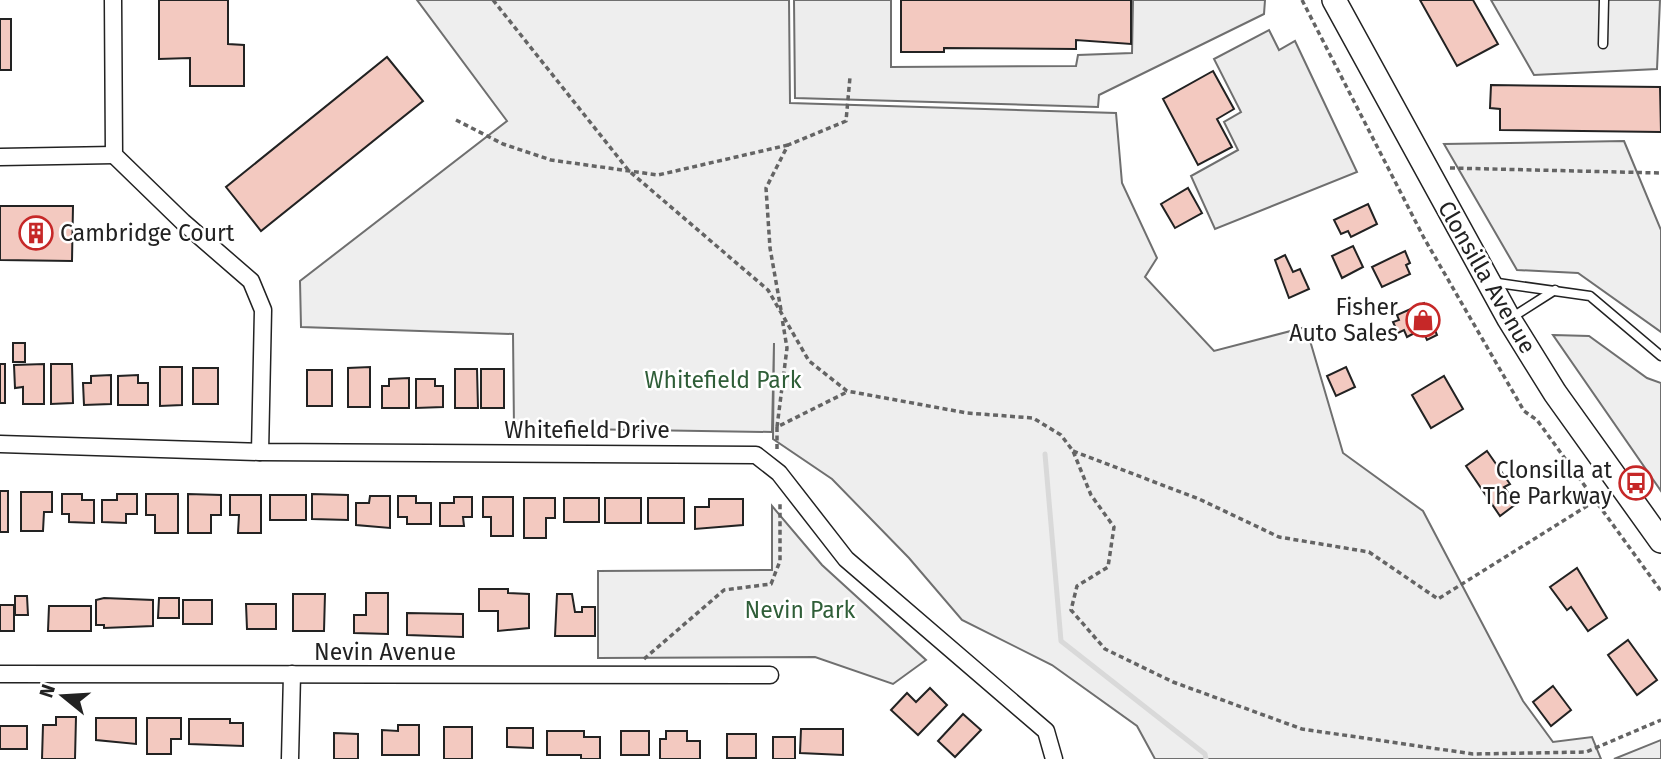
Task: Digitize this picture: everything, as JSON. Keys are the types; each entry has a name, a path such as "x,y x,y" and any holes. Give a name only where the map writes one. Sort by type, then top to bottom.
{"main road":[{"name":"Clonsilla Avenue","path":"1334,0 1486,281 1555,393 1661,541"}],"street":[{"path":"113,0 114,155"},
{"path":"0,157 114,155 183,222 251,281 263,310 260,452"},
{"name":"Whitefield Drive","path":"0,443 260,452 756,455 779,473 846,559 1046,731 1053,752"},
{"name":"Nevin Avenue","path":"0,674 624,677 770,675"},
{"path":"290,759 292,674"}],"lane":[{"path":"1603,44 1604,0"},
{"path":"1486,281 1590,296 1661,356"},
{"path":"1509,319 1555,290"}],"path":[{"path":"493,0 629,171 768,290 809,361 848,391 967,413 1033,418 1061,435 1073,452 1091,495 1114,527 1108,567 1077,586 1071,610 1105,649 1173,682 1303,729 1473,754 1586,752 1661,720"},
{"path":"1302,0 1424,238 1524,411 1537,419 1661,592"},
{"path":"456,120 503,145 551,160 658,175 788,145 846,121 850,78"},
{"path":"624,677 724,590 771,584 780,561 777,427 787,348 770,248 766,188 788,145"},
{"path":"1454,179 1448,168 1661,173"},
{"path":"777,427 848,391"},
{"path":"1073,452 1199,499 1279,537 1369,552 1438,599 1595,501"}],"green space":[{"name":"Whitefield Park","path":"417,0 789,0 790,103 1116,113 1122,183 1157,258 1145,277 1214,351 1306,327 1343,453 1423,511 1523,701 1553,742 1592,737 1601,759 1155,759 1137,726 1052,665 962,620 909,558 832,479 773,439 774,343 772,432 514,428 513,334 301,327 300,281 507,121"},
{"path":"1624,141 1661,230 1661,332 1578,273 1517,270 1444,144"},
{"path":"1553,335 1589,336 1647,378 1661,383 1661,491"},
{"name":"Nevin Park","path":"772,506 822,565 926,660 893,684 815,657 598,658 598,571 772,570"},
{"path":"1661,740 1661,759 1614,759"}],"shaded area":[{"path":"794,0 891,0 891,67 1076,66 1078,55 1132,53 1133,0 1265,0 1264,14 1099,95 1098,107 795,98"},
{"path":"1491,0 1660,0 1657,69 1534,75"},
{"path":"1269,30 1279,50 1295,41 1357,172 1215,229 1191,176 1238,150 1224,122 1241,112 1214,59"}],"building":[{"path":"159,0 228,0 228,44 244,45 244,86 190,86 190,58 159,59"},
{"path":"901,0 1131,0 1131,44 1076,40 1076,49 944,48 944,52 901,52"},
{"path":"1420,0 1473,0 1498,44 1457,66"},
{"path":"0,19 11,19 11,70 0,70"},
{"path":"387,57 423,101 261,231 226,187"},
{"path":"1213,71 1234,109 1217,119 1232,147 1198,165 1163,99"},
{"path":"1491,85 1660,87 1661,132 1500,130 1500,109 1490,108"},
{"path":"1188,188 1202,213 1175,228 1161,204"},
{"path":"1368,204 1377,224 1351,237 1348,231 1341,234 1334,220"},
{"name":"Cambridge Court","path":"0,206 73,206 72,261 0,260"},
{"path":"1353,246 1363,267 1342,278 1332,256"},
{"path":"1405,251 1410,263 1406,265 1410,274 1382,287 1372,267"},
{"path":"1285,255 1293,272 1300,269 1309,289 1289,298 1275,260"},
{"path":"1424,303 1437,335 1427,340 1422,329 1407,337 1404,330 1398,333 1393,322 1399,320 1397,315"},
{"path":"13,343 25,343 25,362 13,362"},
{"path":"0,364 5,364 5,403 0,403"},
{"path":"44,364 44,404 23,404 23,387 15,388 14,365"},
{"path":"51,364 72,364 73,403 51,404"},
{"path":"160,367 182,367 182,405 160,406"},
{"path":"370,367 370,407 348,407 348,368"},
{"path":"1346,367 1355,387 1336,396 1327,376"},
{"path":"193,368 218,368 218,404 193,404"},
{"path":"455,369 477,369 478,408 455,408"},
{"path":"481,369 504,369 504,408 481,408"},
{"path":"307,370 332,370 332,406 307,406"},
{"path":"111,375 111,404 84,405 83,383 91,383 91,376"},
{"path":"138,375 138,383 148,383 148,405 118,405 118,376"},
{"path":"1444,376 1463,409 1431,428 1412,395"},
{"path":"409,378 409,408 382,408 382,386 389,386 389,379"},
{"path":"416,379 435,379 435,386 443,386 443,407 416,408"},
{"path":"1487,451 1510,484 1504,487 1516,504 1500,516 1466,466"},
{"path":"0,491 8,491 8,532 0,532"},
{"path":"21,492 52,492 52,512 44,512 43,531 21,531"},
{"path":"62,494 82,494 82,500 94,500 94,523 69,522 69,514 62,514"},
{"path":"117,494 137,494 137,514 126,514 126,523 102,522 102,500 117,500"},
{"path":"146,494 178,494 178,533 155,533 155,515 146,515"},
{"path":"188,494 221,495 221,515 211,515 211,533 188,533"},
{"path":"312,494 348,495 348,520 312,519"},
{"path":"230,495 261,495 261,533 238,533 239,515 230,515"},
{"path":"270,495 306,495 306,520 270,520"},
{"path":"370,496 390,496 390,528 356,525 356,503 369,503"},
{"path":"398,496 416,496 416,503 431,503 431,524 407,524 407,517 398,517"},
{"path":"454,497 472,497 472,517 463,517 464,526 440,526 440,503 454,503"},
{"path":"483,497 513,497 513,536 491,536 491,517 483,517"},
{"path":"524,498 555,498 555,518 546,518 546,538 524,538"},
{"path":"564,498 599,498 599,522 564,522"},
{"path":"605,498 641,498 641,523 605,523"},
{"path":"648,498 684,498 684,523 648,523"},
{"path":"709,499 743,499 743,525 695,529 695,507 709,507"},
{"path":"1577,568 1607,618 1588,631 1571,607 1567,610 1550,587"},
{"path":"479,589 508,589 508,593 529,594 529,628 498,631 498,611 479,611"},
{"path":"366,593 388,593 388,634 354,633 354,615 366,615"},
{"path":"293,594 325,594 324,631 293,631"},
{"path":"557,594 572,594 575,612 582,612 582,607 595,607 595,636 555,636"},
{"path":"15,596 27,596 28,615 15,615"},
{"path":"159,598 179,598 179,618 158,618"},
{"path":"96,600 153,600 153,626 104,628 104,625 96,625"},
{"path":"183,600 212,600 212,624 183,624"},
{"path":"246,604 276,604 276,629 247,629"},
{"path":"0,605 14,605 14,631 0,631"},
{"path":"49,606 91,606 91,631 48,631"},
{"path":"407,613 463,614 463,637 407,635"},
{"path":"1628,640 1657,680 1637,695 1608,655"},
{"path":"1553,686 1571,710 1551,726 1533,702"},
{"path":"930,688 947,705 918,735 891,710 907,693 916,702"},
{"path":"963,714 981,730 955,757 938,741"},
{"path":"56,717 76,717 75,759 42,759 43,725 56,725"},
{"path":"96,718 136,718 136,744 96,740"},
{"path":"147,718 181,718 181,739 171,739 171,754 147,754"},
{"path":"189,719 230,719 230,723 243,723 243,746 189,744"},
{"path":"398,725 419,725 419,755 382,755 382,730 398,731"},
{"path":"0,726 27,726 27,749 0,749"},
{"path":"444,727 472,727 472,759 444,759"},
{"path":"507,728 533,728 533,748 507,747"},
{"path":"801,729 843,729 843,755 800,753"},
{"path":"547,731 584,731 584,737 600,737 600,759 581,759 581,755 547,755"},
{"path":"621,731 649,731 649,755 621,755"},
{"path":"666,731 687,731 687,741 700,741 700,759 660,759 660,739 666,739"},
{"path":"334,733 358,734 358,759 334,759"},
{"path":"727,734 756,734 756,758 727,758"},
{"path":"773,737 795,737 795,759 773,759"}],"waterway":[{"path":"1045,454 1061,641 1205,754 1206,759"}],"place":[{"name":"Cambridge Court","path":"36,233"},
{"name":"Fisher Auto Sales","path":"1423,320"},
{"name":"Clonsilla at The Parkway","path":"1636,483"}]}
